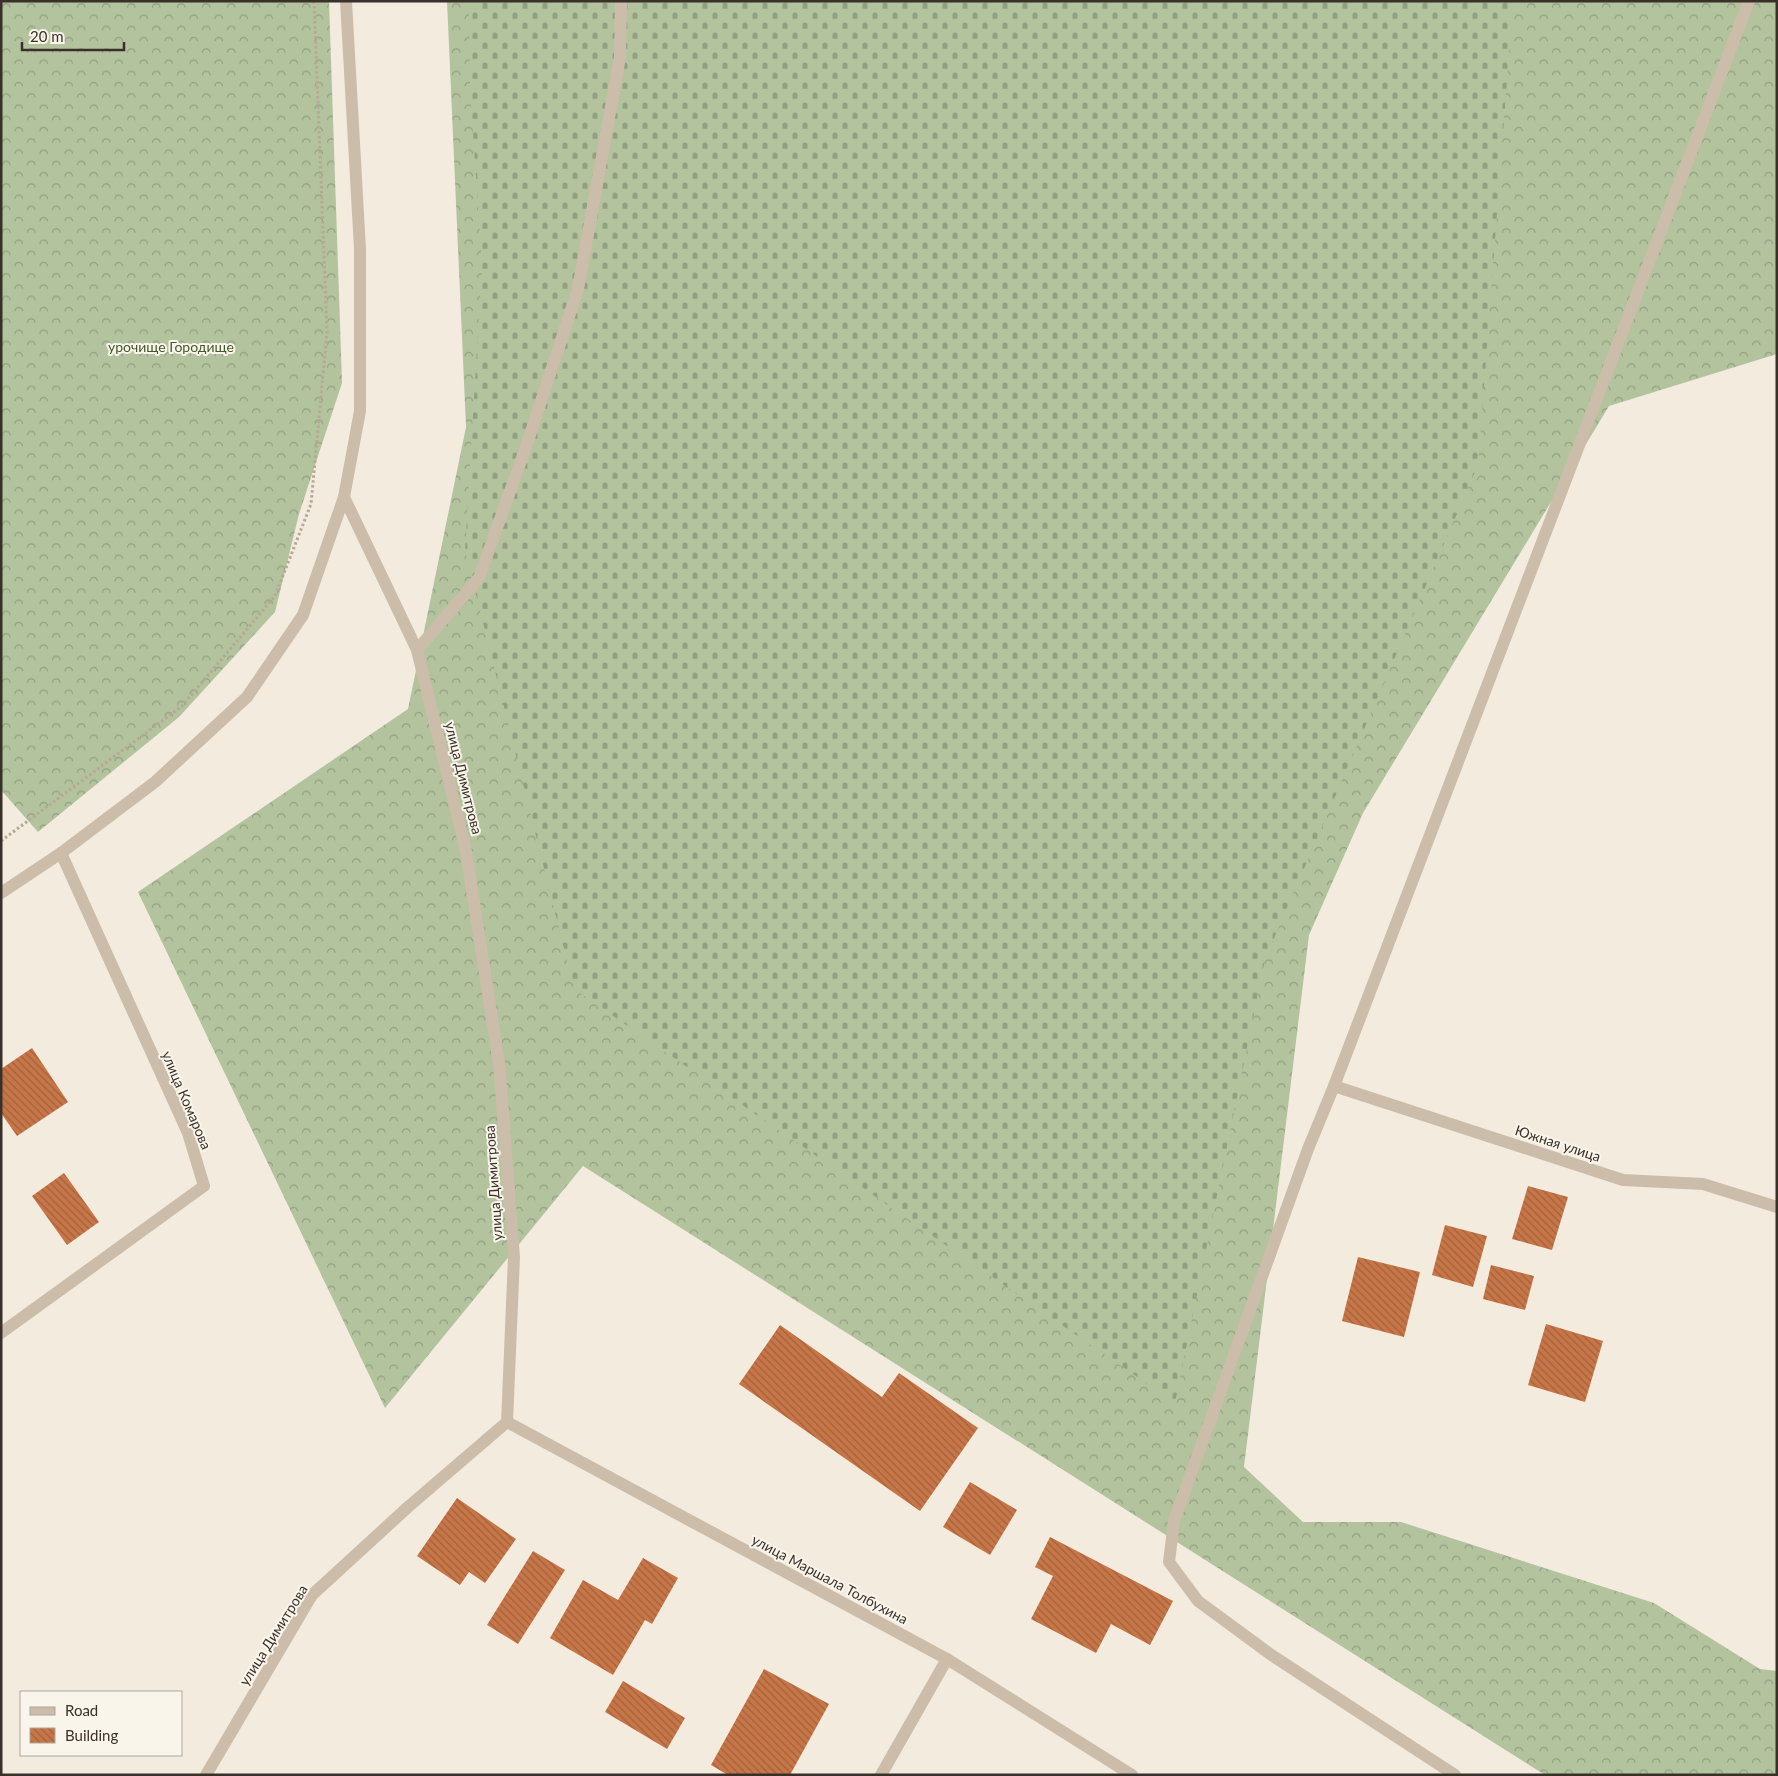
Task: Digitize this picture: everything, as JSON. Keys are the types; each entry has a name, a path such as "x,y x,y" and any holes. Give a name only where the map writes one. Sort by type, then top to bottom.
{"street":[{"path":"1,893 61,854 155,782 247,696 303,615 344,497 360,411 360,249 346,1"},
{"path":"417,650 479,578 527,444 578,288 620,57 621,1"},
{"path":"1454,1775 1270,1654 1198,1601 1169,1562 1174,1520 1308,1149 1334,1086 1749,1"},
{"name":"улица Димитрова","path":"206,1775 312,1595 408,1507 507,1422 514,1257 499,1064 466,851 417,650 344,497"},
{"name":"улица Комарова","path":"1,1333 204,1186 188,1133 61,854"},
{"name":"Южная улица","path":"1334,1086 1623,1180 1703,1184 1777,1207"},
{"name":"улица Маршала Толбухина","path":"507,1422 947,1659 1132,1775"},
{"path":"881,1775 947,1659"}],"path":[{"path":"1,840 182,706 275,596 312,504 327,332 314,1"}],"green space":[{"name":"урочище Городище","path":"1,1 329,1 342,383 299,514 275,612 179,717 38,832 1,790"},
{"path":"447,1 1777,1 1777,354 1609,406 1363,813 1309,935 1244,1467 1303,1522 1401,1522 1654,1603 1760,1669 1777,1671 1777,1775 1545,1775 583,1166 385,1408 138,892 408,709 466,427"},
{"path":"469,1 1513,1 1478,465 1265,959 1175,1403 574,989 465,550 482,264 470,89"}],"building":[{"path":"32,1048 68,1102 17,1136 1,1113 1,1069"},
{"path":"64,1173 99,1222 67,1245 32,1196"},
{"path":"1528,1186 1568,1197 1552,1250 1512,1239"},
{"path":"1445,1225 1487,1236 1473,1287 1432,1275"},
{"path":"1358,1257 1420,1272 1404,1337 1342,1321"},
{"path":"1491,1265 1534,1276 1525,1310 1483,1299"},
{"path":"1546,1324 1603,1341 1585,1402 1528,1385"},
{"path":"780,1325 882,1397 899,1373 978,1428 920,1511 739,1384"},
{"path":"970,1482 1017,1510 990,1555 943,1527"},
{"path":"457,1498 516,1539 485,1583 469,1572 460,1585 417,1556"},
{"path":"1050,1537 1173,1601 1150,1645 1111,1624 1096,1653 1031,1619 1053,1576 1035,1567"},
{"path":"533,1551 565,1570 518,1644 487,1625"},
{"path":"643,1558 678,1578 652,1624 645,1620 613,1675 550,1638 583,1580 618,1600"},
{"path":"764,1669 829,1704 790,1775 728,1775 711,1765"},
{"path":"623,1681 685,1718 667,1749 605,1712"}]}
